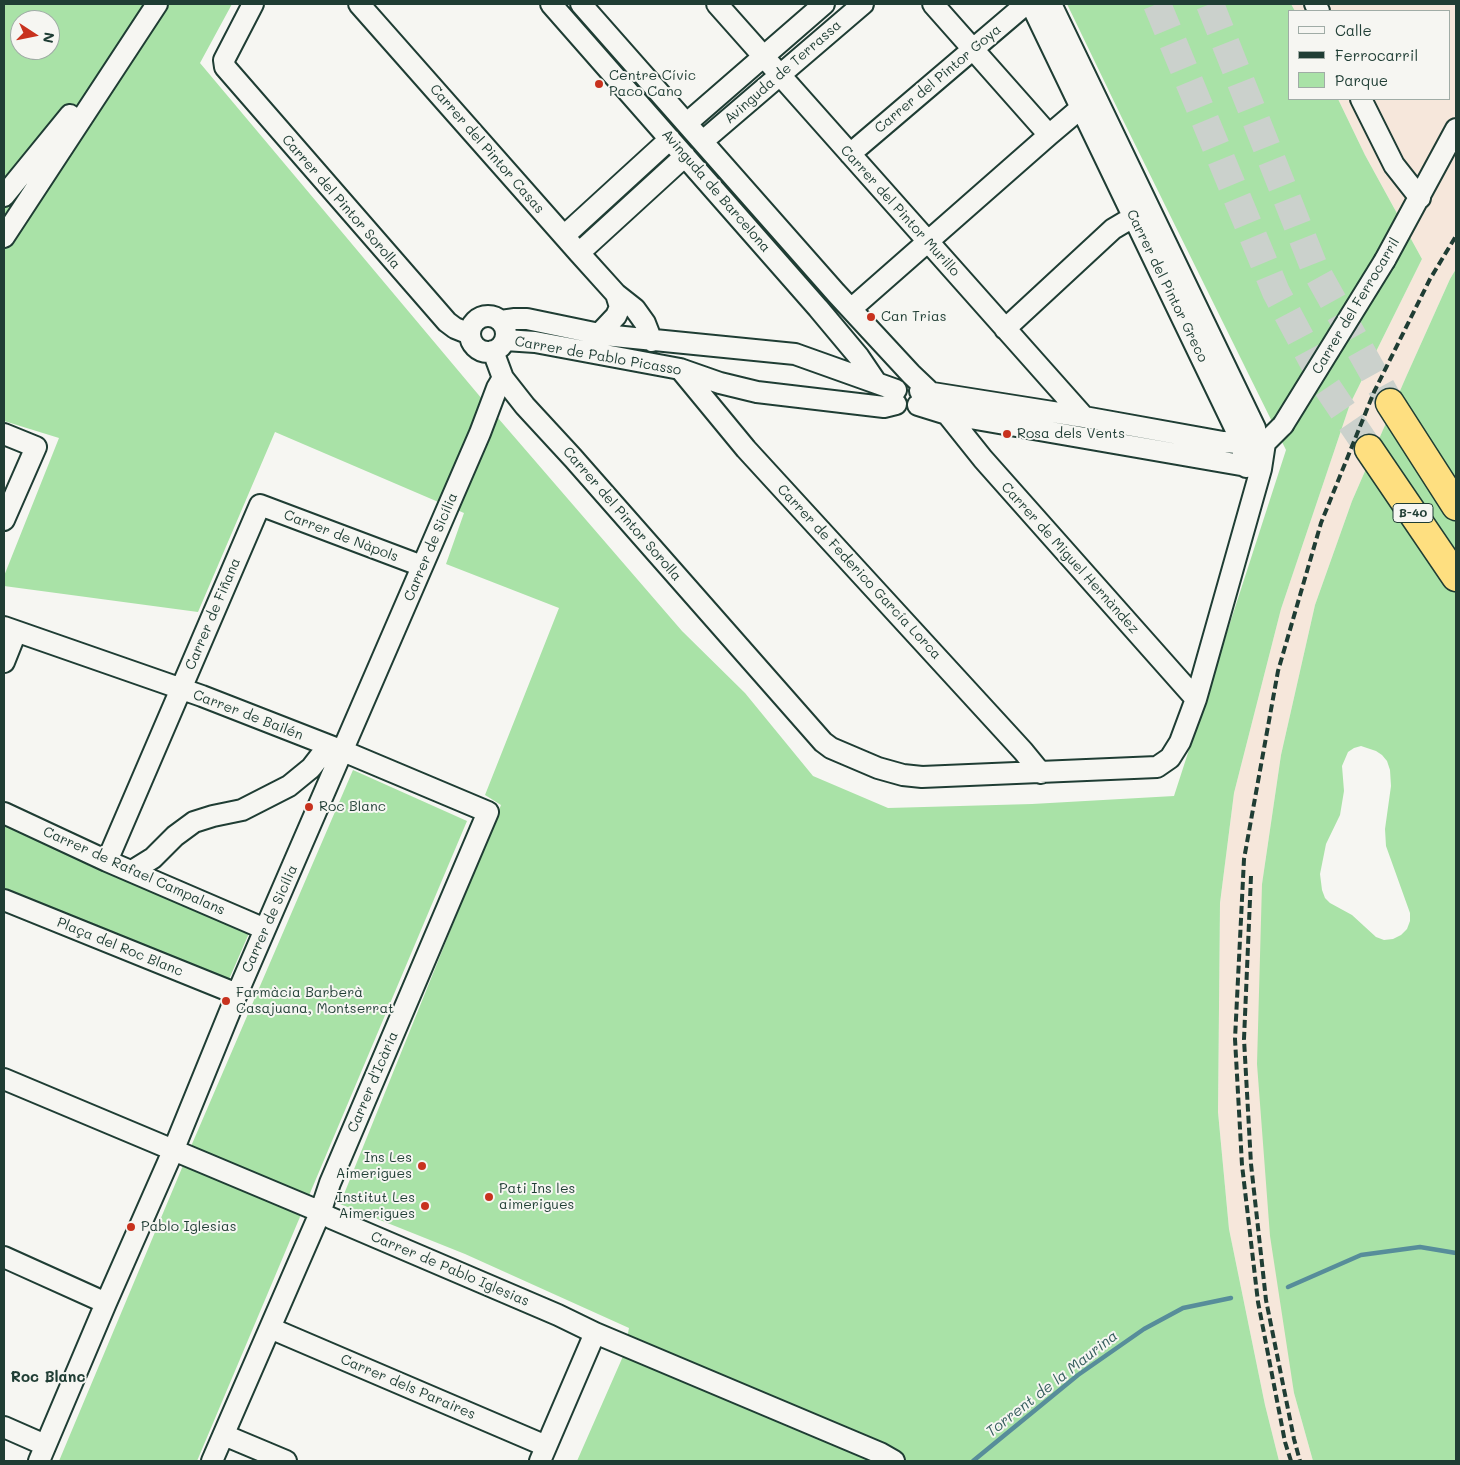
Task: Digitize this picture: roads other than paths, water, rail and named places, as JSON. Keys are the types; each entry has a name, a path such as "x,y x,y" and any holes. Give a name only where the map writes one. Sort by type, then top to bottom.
{"highway":[{"name":"B-40","path":"1390,403 1456,506"},
{"name":"B-40","path":"1369,449 1456,577"}],"street":[{"path":"4,237 157,4"},
{"name":"Carrer del Pintor Sorolla","path":"253,4 224,60 225,68 447,322 455,328 470,334"},
{"name":"Carrer del Pintor Casas","path":"359,4 616,294 635,309 645,323 652,341"},
{"name":"Avinguda de Barcelona","path":"551,4 859,357 876,382"},
{"name":"Avinguda de Barcelona","path":"580,4 851,309 912,392"},
{"name":"Carrer del Pintor Murillo","path":"717,4 1084,417"},
{"name":"Avinguda de Terrassa","path":"687,123 824,4"},
{"name":"Avinguda de Terrassa","path":"703,141 863,4"},
{"path":"933,4 1049,135"},
{"name":"Carrer del Pintor Goya","path":"850,154 1026,4"},
{"name":"Carrer del Pintor Greco","path":"1031,4 1090,103"},
{"name":"Carrer del Pintor Greco","path":"1050,4 1090,103 1141,212 1255,428 1255,443"},
{"path":"4,196 136,34"},
{"path":"1362,100 1394,165 1420,198"},
{"path":"851,309 1049,135 1090,103"},
{"name":"Carrer del Ferrocarril","path":"1255,443 1283,425 1385,260 1456,129"},
{"path":"564,236 670,139"},
{"path":"579,253 685,156"},
{"path":"1005,329 1113,229 1141,212"},
{"path":"599,334 616,316 620,307 616,294"},
{"path":"483,316 492,316 500,337 484,351 476,348 470,334 474,322 483,316"},
{"name":"Carrer de Pablo Picasso","path":"500,337 515,318 599,334 652,341 795,354 859,357"},
{"name":"Carrer del Pintor Sorolla","path":"500,337 503,378 525,406 823,742 831,748 878,768 903,775 922,777 1041,773"},
{"name":"Carrer de Pablo Picasso","path":"500,337 680,369 720,383 757,392 884,406 912,392"},
{"name":"Carrer de Pablo Picasso","path":"795,354 876,382 912,392 1084,417 1223,442 1255,443"},
{"name":"Carrer de Federico García Lorca","path":"680,369 746,449 1023,751 1041,773"},
{"name":"Carrer de Sicília","path":"42,1453 173,1151 265,928 336,748 422,566 480,433 497,388 503,378"},
{"name":"Carrer de Pablo Picasso","path":"912,392 947,414 1255,472"},
{"name":"Carrer de Miguel Hernàndez","path":"947,414 982,459 1196,699"},
{"path":"4,434 36,447 4,520"},
{"path":"1041,773 1156,767 1164,764 1170,758 1180,742 1196,699 1255,472 1255,443"},
{"name":"Carrer de Nàpols","path":"260,505 422,566"},
{"name":"Carrer de Fiñana","path":"107,860 260,505"},
{"path":"4,662 10,630"},
{"name":"Carrer de Bailén","path":"10,630 181,689 336,748 488,812"},
{"path":"132,871 153,858 175,836 194,822 242,810 289,786 336,748"},
{"name":"Carrer d'Icària","path":"212,1461 320,1213 330,1183 488,812"},
{"name":"Carrer de Rafael Campalans","path":"4,813 265,928"},
{"name":"Plaça del Roc Blanc","path":"4,900 237,994"},
{"name":"Carrer de Pablo Iglesias","path":"4,1079 314,1209 558,1315 595,1333 880,1452 894,1461"},
{"path":"4,1257 106,1303"},
{"name":"Carrer dels Paraires","path":"270,1328 543,1454"},
{"path":"543,1454 595,1333"},
{"path":"4,1427 42,1453"},
{"path":"224,1435 286,1461"}],"waterway":[{"name":"Torrent de la Maurina","path":"1288,1287 1361,1255 1420,1247 1456,1253"},
{"name":"Torrent de la Maurina","path":"973,1461 1078,1375 1144,1329 1183,1308 1231,1298"}],"tunnel":[{"path":"1157,4 1276,292 1325,384 1369,449"},
{"path":"1210,4 1314,267 1390,403"}],"railway":[{"path":"1291,1461 1285,1442 1258,1302 1242,1165 1235,1039 1244,859 1278,671 1321,523 1374,392 1430,279 1456,236"},
{"path":"1251,876 1244,1039 1251,1164 1266,1300 1300,1461"}],"place":[{"name":"Centre Cívic Paco Cano","path":"599,84"},
{"name":"Can Trias","path":"871,317"},
{"name":"Rosa dels Vents","path":"1007,434"},
{"name":"Roc Blanc","path":"309,807"},
{"name":"Farmàcia Barberà Casajuana, Montserrat","path":"226,1001"},
{"name":"Ins Les Aimerigues","path":"422,1166"},
{"name":"Pati Ins les aimerigues","path":"489,1197"},
{"name":"Institut Les Aimerigues","path":"425,1206"},
{"name":"Pablo Iglesias","path":"131,1227"}],"district":[{"name":"Roc Blanc","path":"48,1377"}]}
